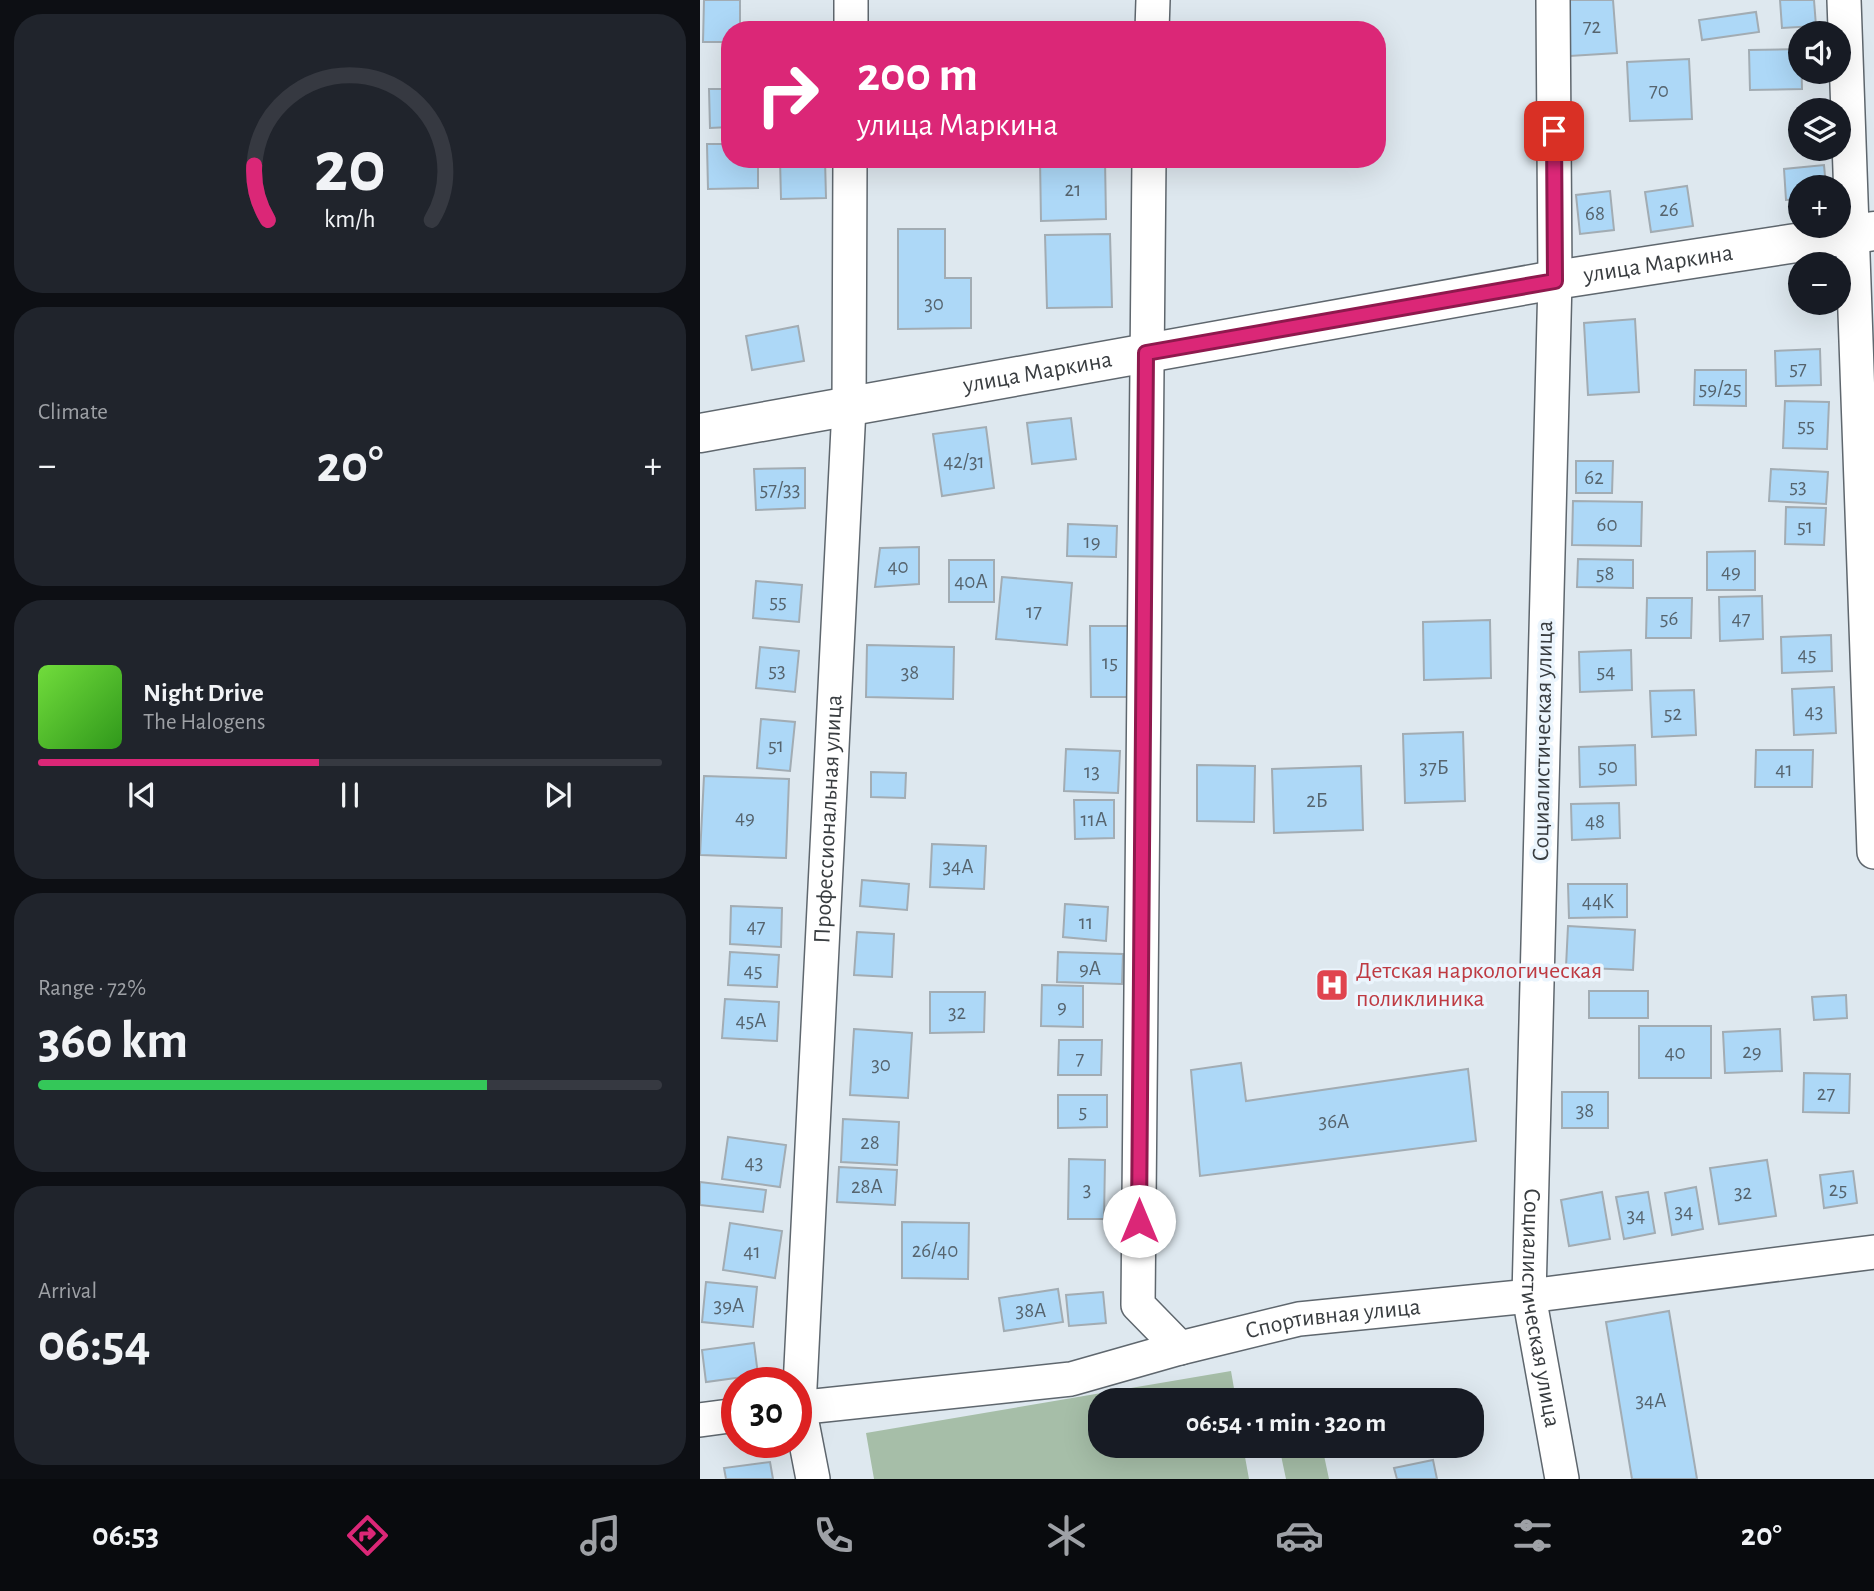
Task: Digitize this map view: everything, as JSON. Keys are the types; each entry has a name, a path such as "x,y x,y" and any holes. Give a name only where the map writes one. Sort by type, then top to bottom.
{"street":[{"path":"851,0 851,21"},
{"path":"1152,21 1153,0"},
{"name":"Социалистическая улица","path":"1553,0 1555,281 1529,1296 1562,1479"},
{"path":"1844,0 1862,233 1874,852"},
{"name":"Профессиональная улица","path":"800,1367 849,408 850,168"},
{"path":"1149,168 1138,1305 1180,1348"},
{"name":"улица Маркина","path":"700,433 1555,281 1862,233"},
{"name":"Спортивная улица","path":"812,1407 1071,1380 1180,1348 1299,1319 1529,1296 1874,1252"},
{"path":"700,1420 721,1418"},
{"name":"Профессиональная улица","path":"809,1458 813,1479"}],"green space":[{"path":"1231,1371 1234,1388 1131,1388"},
{"path":"1088,1395 1088,1458 1245,1458 1249,1479 874,1479 866,1433"},
{"path":"1282,1458 1325,1458 1329,1479 1286,1479"}],"building":[{"path":"704,0 740,0 740,21 721,21 721,42 703,42"},
{"path":"1567,0 1613,0 1617,53 1570,56"},
{"path":"1780,0 1814,0 1816,21 1788,21 1788,28 1782,28"},
{"path":"1756,12 1759,32 1702,40 1699,20"},
{"path":"1788,49 1788,84 1802,84 1802,89 1750,90 1749,50"},
{"path":"1689,59 1692,119 1630,121 1627,62"},
{"path":"709,89 721,89 721,127 710,128"},
{"path":"707,144 721,144 721,168 758,168 758,188 708,189"},
{"path":"1824,165 1825,175 1788,175 1786,200 1784,169"},
{"path":"780,168 825,168 826,198 781,199"},
{"path":"1040,168 1105,168 1106,219 1041,221"},
{"path":"1687,186 1693,226 1651,232 1645,192"},
{"path":"1610,191 1614,230 1580,234 1576,195"},
{"path":"898,229 945,229 945,278 971,278 971,328 898,329"},
{"path":"1110,234 1112,307 1047,308 1045,235"},
{"path":"1635,319 1639,392 1588,395 1584,323"},
{"path":"798,326 804,361 752,370 746,336"},
{"path":"1820,349 1821,385 1776,386 1775,351"},
{"path":"1695,370 1746,370 1746,406 1694,405"},
{"path":"1785,401 1829,402 1827,449 1783,448"},
{"path":"1071,418 1076,459 1032,464 1027,423"},
{"path":"986,427 994,488 942,496 933,434"},
{"path":"1576,461 1613,461 1612,493 1576,493"},
{"path":"805,468 805,508 756,510 754,469"},
{"path":"1771,469 1828,472 1826,504 1769,501"},
{"path":"1573,501 1642,502 1641,546 1572,545"},
{"path":"1786,507 1826,508 1824,545 1785,544"},
{"path":"1068,524 1117,526 1116,557 1067,556"},
{"path":"919,547 919,584 875,587 880,548"},
{"path":"1755,551 1755,590 1707,590 1707,552"},
{"path":"1578,559 1633,560 1633,588 1577,587"},
{"path":"949,560 994,560 994,602 949,602"},
{"path":"1002,577 1072,583 1067,645 996,639"},
{"path":"756,581 802,585 799,622 753,618"},
{"path":"1762,596 1763,639 1720,641 1719,597"},
{"path":"1647,598 1692,598 1691,638 1646,638"},
{"path":"1490,620 1491,678 1424,680 1423,622"},
{"path":"1090,626 1129,626 1130,697 1091,697"},
{"path":"1831,635 1832,671 1782,673 1781,637"},
{"path":"867,645 954,647 953,699 866,697"},
{"path":"760,647 799,651 795,692 756,688"},
{"path":"1631,650 1632,690 1580,692 1579,652"},
{"path":"1834,687 1836,733 1794,735 1792,689"},
{"path":"1694,690 1696,735 1652,737 1650,691"},
{"path":"761,719 795,722 790,771 757,768"},
{"path":"1463,732 1465,801 1405,803 1403,734"},
{"path":"1635,745 1636,785 1580,787 1579,747"},
{"path":"1066,749 1120,751 1118,793 1064,791"},
{"path":"1756,750 1813,750 1812,787 1755,787"},
{"path":"1197,765 1255,766 1254,822 1197,821"},
{"path":"1361,766 1363,830 1274,833 1272,769"},
{"path":"871,772 906,773 905,798 871,797"},
{"path":"704,776 789,779 786,858 700,855"},
{"path":"1074,800 1114,800 1114,838 1075,839"},
{"path":"1619,803 1620,838 1572,840 1571,804"},
{"path":"932,844 986,846 984,889 930,887"},
{"path":"862,880 909,884 907,910 860,906"},
{"path":"1568,884 1627,884 1627,917 1569,918"},
{"path":"1065,904 1108,907 1106,941 1063,937"},
{"path":"731,906 782,908 781,947 730,944"},
{"path":"1568,926 1635,930 1633,970 1566,967"},
{"path":"857,932 894,934 892,977 854,975"},
{"path":"730,952 779,955 777,987 728,985"},
{"path":"1058,952 1123,954 1122,984 1057,982"},
{"path":"1042,985 1083,986 1083,1027 1041,1026"},
{"path":"1589,991 1648,991 1648,1018 1589,1018"},
{"path":"930,992 985,992 984,1032 930,1033"},
{"path":"1846,995 1847,1018 1814,1020 1812,997"},
{"path":"725,999 779,1002 777,1041 722,1038"},
{"path":"1639,1026 1711,1026 1711,1078 1639,1078"},
{"path":"854,1029 912,1033 908,1098 850,1095"},
{"path":"1780,1029 1782,1071 1725,1073 1723,1032"},
{"path":"1059,1040 1102,1040 1101,1075 1058,1075"},
{"path":"1241,1063 1246,1101 1468,1069 1476,1141 1200,1176 1191,1070"},
{"path":"1804,1073 1850,1074 1849,1113 1803,1112"},
{"path":"1562,1092 1608,1092 1608,1128 1562,1128"},
{"path":"1058,1095 1107,1095 1107,1127 1058,1128"},
{"path":"843,1119 899,1122 897,1165 841,1162"},
{"path":"728,1137 786,1145 780,1187 722,1179"},
{"path":"1069,1159 1105,1160 1104,1219 1068,1219"},
{"path":"1767,1160 1776,1216 1719,1224 1710,1168"},
{"path":"839,1167 897,1170 895,1205 837,1202"},
{"path":"1853,1171 1857,1203 1824,1208 1820,1175"},
{"path":"700,1182 766,1190 763,1212 700,1205"},
{"path":"1696,1187 1703,1229 1672,1235 1665,1193"},
{"path":"1602,1192 1610,1239 1569,1246 1561,1200"},
{"path":"1648,1192 1655,1233 1624,1239 1616,1197"},
{"path":"902,1222 969,1223 968,1279 902,1278"},
{"path":"730,1223 782,1231 775,1278 723,1270"},
{"path":"706,1282 757,1287 753,1327 702,1322"},
{"path":"1058,1289 1063,1322 1004,1331 999,1298"},
{"path":"1103,1292 1106,1323 1069,1326 1066,1295"},
{"path":"1669,1311 1697,1479 1632,1479 1606,1322"},
{"path":"754,1343 757,1367 721,1367 721,1380 706,1382 702,1350"},
{"path":"1433,1460 1437,1479 1397,1479 1394,1468"},
{"path":"770,1462 773,1479 726,1479 724,1468"}],"place":[{"name":"Детская наркологическая поликлиника","path":"1332,985"}],"route":[{"path":"1139,1221 1146,353 1555,281 1554,131"}]}
